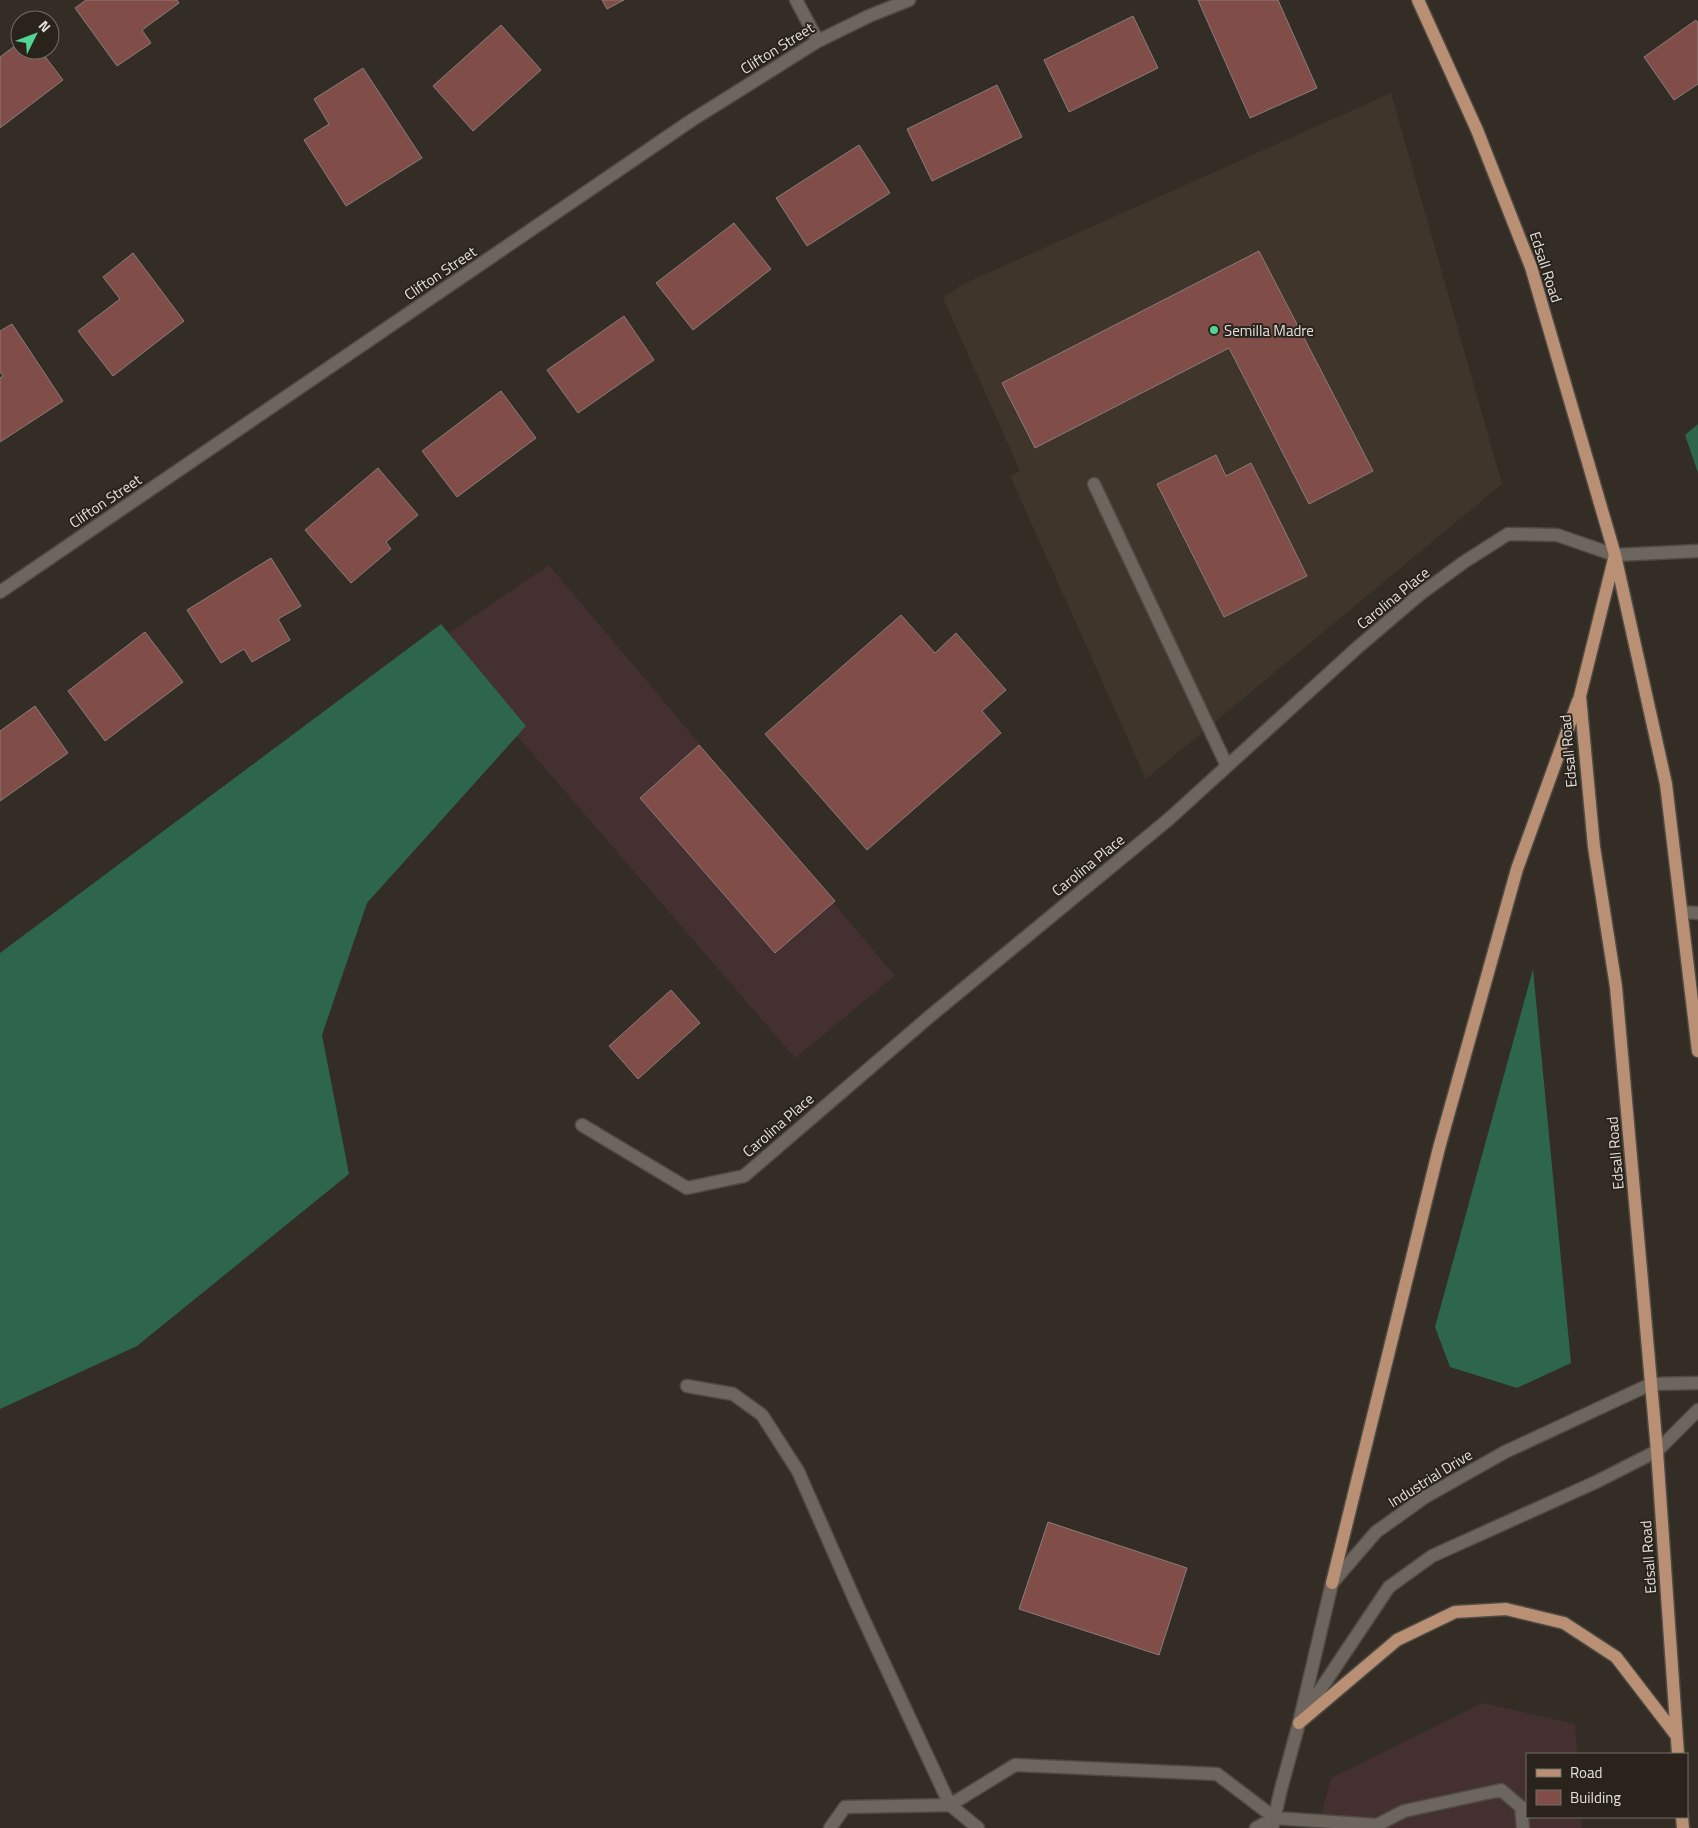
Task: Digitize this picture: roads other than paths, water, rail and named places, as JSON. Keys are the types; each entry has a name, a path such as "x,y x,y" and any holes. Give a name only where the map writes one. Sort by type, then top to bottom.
{"main road":[{"name":"Edsall Road","path":"1418,0 1477,130 1531,267 1615,555 1666,784 1698,1051"},
{"name":"Edsall Road","path":"1615,555 1580,696 1594,847 1616,987 1658,1451 1678,1753"},
{"path":"1332,1583 1444,1130 1517,869 1580,696"},
{"path":"1299,1722 1396,1640 1455,1612 1506,1609 1564,1623 1616,1657 1676,1735"}],"street":[{"path":"796,0 818,41"},
{"name":"Clifton Street","path":"0,592 692,120 818,41 869,16 909,0"},
{"path":"1094,484 1227,766"},
{"name":"Carolina Place","path":"582,1125 687,1188 744,1176 930,1016 1169,819 1358,648 1419,595 1464,562 1508,534 1557,535 1615,555"},
{"path":"1615,555 1698,551"},
{"path":"1682,912 1698,913"},
{"name":"Industrial Drive","path":"1274,1823 1280,1789 1299,1722 1332,1583 1376,1532 1425,1496 1505,1452 1651,1384 1698,1382"},
{"path":"688,1386 733,1394 762,1415 798,1471 857,1605 950,1805 978,1828"},
{"name":"Industrial Drive","path":"1299,1722 1389,1587 1432,1556 1596,1482 1658,1451 1698,1410"},
{"path":"830,1828 845,1807 950,1805 1015,1765 1217,1774 1274,1823"},
{"path":"1256,1828 1274,1823 1377,1825 1404,1811 1501,1790 1521,1807 1523,1828"}],"place":[{"name":"Semilla Madre","path":"1214,330"}]}
